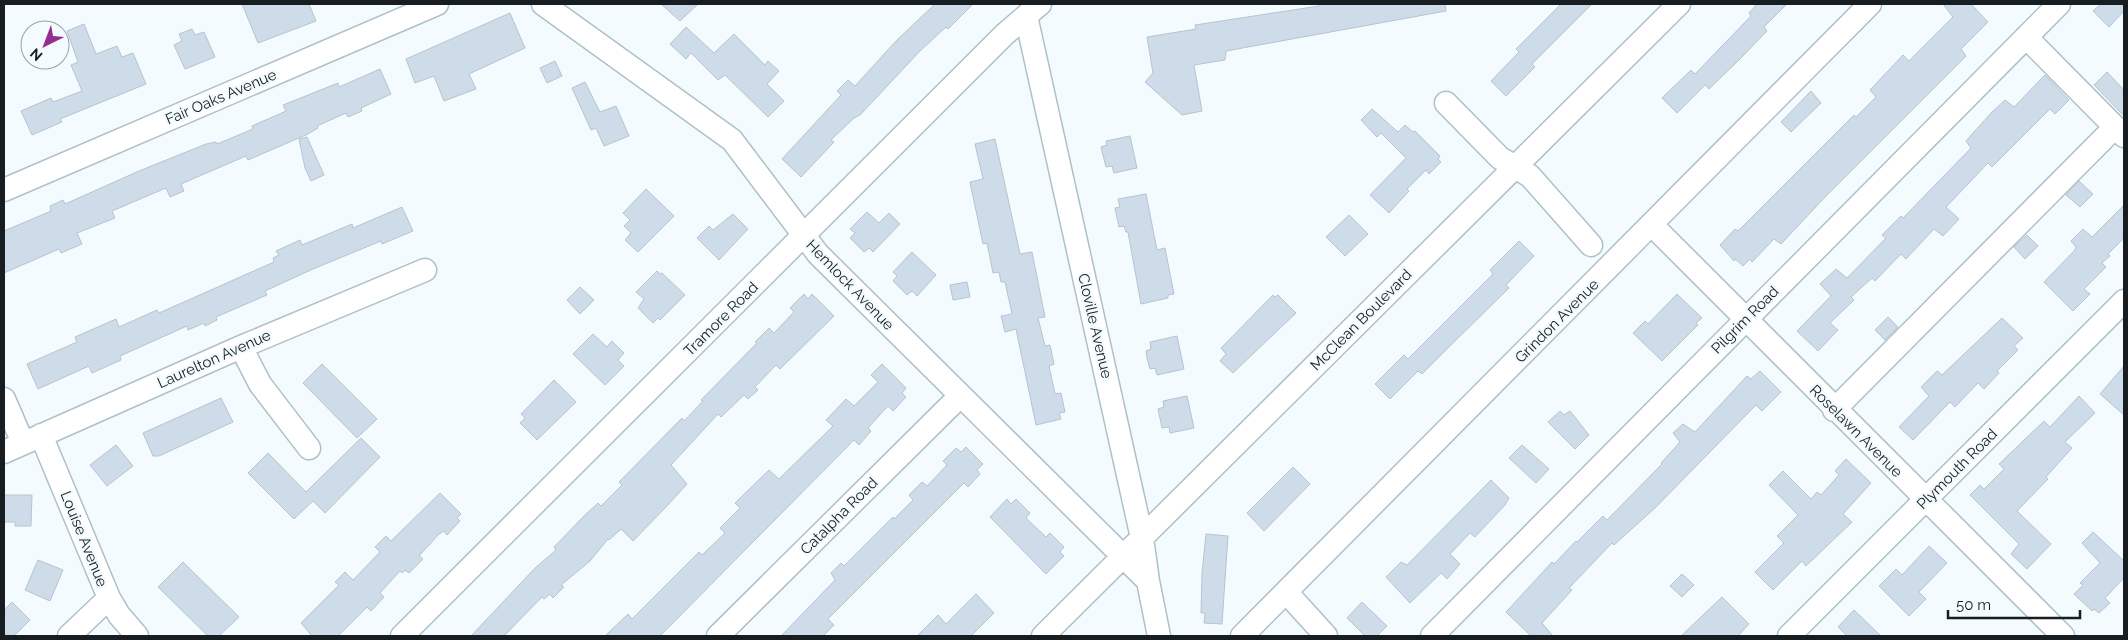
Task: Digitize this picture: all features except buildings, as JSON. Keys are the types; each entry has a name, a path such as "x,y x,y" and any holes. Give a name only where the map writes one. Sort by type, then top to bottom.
{"street":[{"name":"Fair Oaks Avenue","path":"4,190 437,4"},
{"name":"Hemlock Avenue","path":"543,4 732,140 818,254 1148,581"},
{"name":"McClean Boulevard","path":"1043,636 1679,4"},
{"name":"Grindon Avenue","path":"1242,636 1287,593 1870,4"},
{"name":"Pilgrim Road","path":"1432,636 2059,4"},
{"name":"Tramore Road","path":"402,636 804,237 1005,34 1033,10"},
{"name":"Cloville Avenue","path":"1033,10 1142,538 1159,636"},
{"path":"1834,410 2120,132 2026,37"},
{"path":"1446,103 1500,158 1530,176 1591,245"},
{"name":"Roselawn Avenue","path":"1652,225 1834,410 2062,636"},
{"name":"Laurelton Avenue","path":"23,443 241,347 425,270"},
{"name":"Plymouth Road","path":"1789,636 2124,301"},
{"path":"241,347 260,384 309,448"},
{"name":"Catalpha Road","path":"718,636 960,396"},
{"name":"Louise Avenue","path":"4,399 23,443 109,598 119,615 137,636"},
{"path":"1287,593 1326,636"},
{"path":"69,636 109,598"}]}
